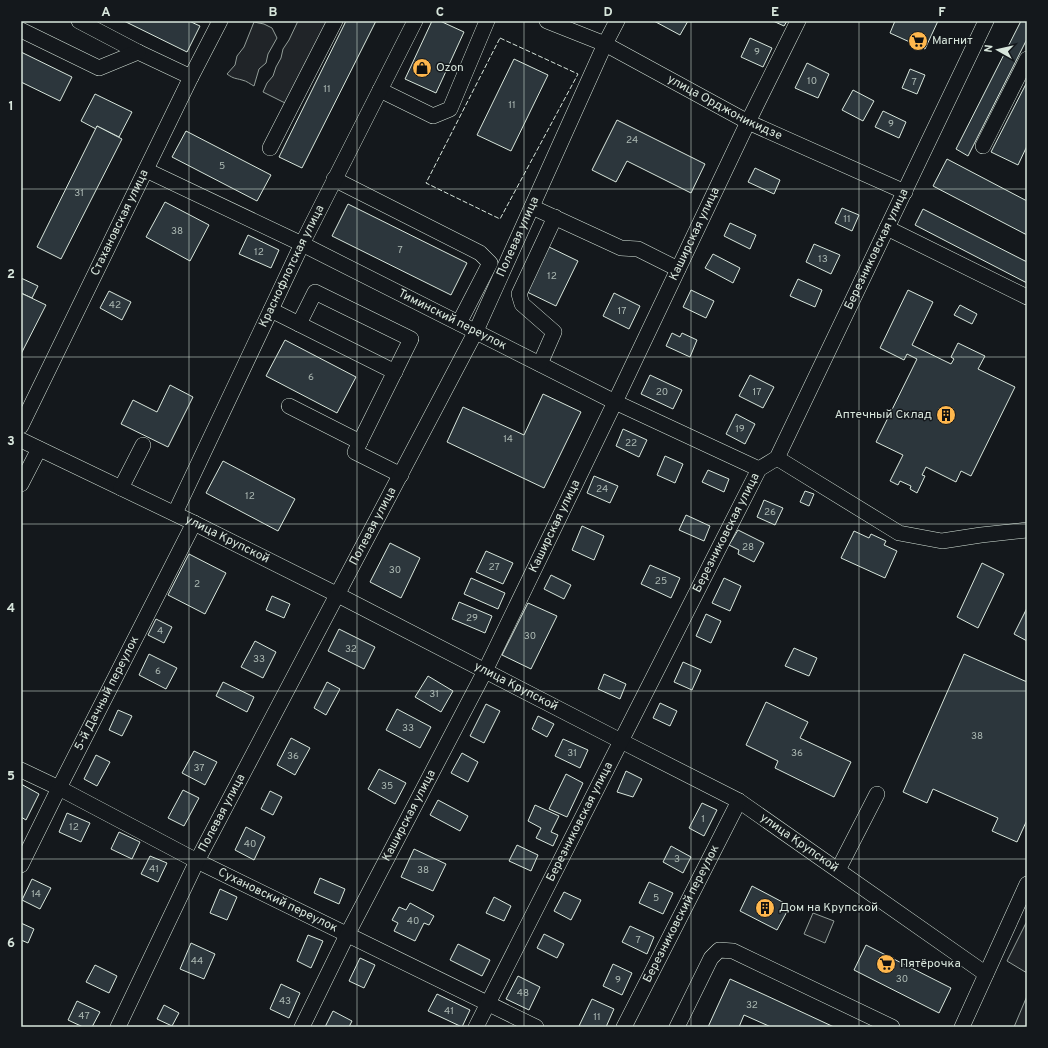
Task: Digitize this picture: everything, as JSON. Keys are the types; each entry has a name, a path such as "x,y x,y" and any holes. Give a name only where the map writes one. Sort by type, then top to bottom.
{"street":[{"path":"79,21 138,52 191,77"},
{"name":"Стахановская улица","path":"21,426 191,77 220,21"},
{"path":"270,148 335,21"},
{"name":"Краснофлотская улица","path":"175,513 302,244 415,21"},
{"path":"380,90 433,116 450,109 487,21"},
{"name":"улица Орджоникидзе","path":"547,21 605,44 748,122 905,192"},
{"name":"Полевая улица","path":"118,1027 197,861 476,331 605,44 617,21"},
{"name":"Каширская улица","path":"302,1027 347,935 485,671 748,122 798,21"},
{"name":"Березниковская улица","path":"476,1027 759,469 777,458 986,21"},
{"path":"21,30 99,68 138,52"},
{"path":"983,146 1027,59"},
{"name":"Тиминский переулок","path":"146,170 302,244 615,402 759,469"},
{"path":"334,179 480,253 490,263 459,323"},
{"path":"532,206 621,248 638,249 678,269"},
{"path":"540,364 554,332 522,304 519,294 555,217"},
{"path":"887,228 1027,297"},
{"path":"299,324 315,292 411,339 355,452 401,475"},
{"path":"271,310 395,372"},
{"path":"289,406 360,442"},
{"name":"улица Крупской","path":"21,440 175,513 739,801 986,974"},
{"path":"121,488 143,445"},
{"path":"21,484 39,449"},
{"path":"777,458 899,533 942,541 1027,530"},
{"name":"5-й Дачный переулок","path":"21,865 194,523"},
{"name":"Сухановский переулок","path":"21,770 59,788 197,861 536,1027"},
{"path":"838,870 877,794"},
{"name":"Березниковский переулок","path":"624,1027 739,801"},
{"path":"962,1027 1027,884"},
{"path":"677,1027 711,958 719,950 733,951 892,1027"}],"shaded area":[{"path":"298,21 331,21 289,104 263,92 267,83 273,76 281,58 283,49"},
{"path":"254,22 264,24 272,28 277,38 268,54 266,63 259,69 254,86 245,81 233,78 227,74 235,65 237,56 244,47"},
{"path":"813,913 834,921 825,943 804,934"},
{"path":"1027,921 1027,973 1007,961"},
{"path":"1027,996 1027,1027 1014,1027"}],"building":[{"path":"124,21 189,21 200,26 187,52"},
{"path":"346,21 376,21 302,168 279,157"},
{"path":"432,21 440,21 464,32 436,93 405,79"},
{"path":"654,21 688,21 680,35"},
{"path":"773,21 787,21 784,26"},
{"name":"Магнит","path":"895,21 938,21 925,49 890,33"},
{"path":"1021,21 1027,21 1027,39 968,156 956,149"},
{"path":"750,38 772,48 763,67 741,57"},
{"path":"21,52 72,77 60,101 21,82"},
{"path":"514,59 548,75 511,151 477,135"},
{"path":"807,63 829,74 818,98 795,88"},
{"path":"910,69 925,75 917,94 902,88"},
{"path":"1027,82 1027,146 1018,165 991,152"},
{"path":"853,90 874,101 863,121 842,110"},
{"path":"95,94 132,112 119,137 97,126 96,129 81,121"},
{"path":"883,111 906,122 899,138 875,127"},
{"path":"617,120 705,164 691,193 627,161 616,182 592,170"},
{"path":"97,126 122,139 61,259 37,247"},
{"path":"186,131 271,175 257,201 172,157"},
{"path":"947,159 1027,201 1027,235 933,186"},
{"path":"755,168 780,180 774,194 748,182"},
{"path":"165,202 209,225 190,261 146,237"},
{"path":"348,204 467,263 451,295 332,236"},
{"path":"842,208 859,215 852,231 835,223"},
{"path":"923,209 1027,262 1027,283 915,225"},
{"path":"730,223 756,235 750,249 724,236"},
{"path":"248,235 279,250 271,268 239,254"},
{"path":"814,244 840,255 831,274 806,262"},
{"path":"547,246 578,261 556,306 525,291"},
{"path":"713,254 740,268 733,283 705,268"},
{"path":"21,278 38,286 32,298 21,293"},
{"path":"798,279 822,290 815,307 790,296"},
{"path":"691,290 714,301 706,318 683,307"},
{"name":"Аптечный Склад","path":"908,290 933,302 912,345 951,364 954,359 951,357 958,343 985,356 978,369 1015,387 971,476 961,471 956,482 926,467 922,475 925,476 917,493 910,489 911,486 900,481 898,485 890,481 903,455 876,442 917,359 907,354 904,360 880,348"},
{"path":"109,291 131,302 122,320 100,308"},
{"path":"21,293 46,305 21,354"},
{"path":"614,293 640,306 629,329 603,316"},
{"path":"960,305 977,314 972,324 954,315"},
{"path":"672,333 680,337 682,333 697,340 690,357 666,346"},
{"path":"285,340 356,377 337,413 266,376"},
{"path":"650,375 682,390 673,409 641,394"},
{"path":"750,375 774,387 763,408 739,396"},
{"path":"170,385 193,397 168,447 121,424 133,400 157,412"},
{"path":"543,394 581,412 544,488 447,442 463,407 524,435"},
{"path":"736,414 755,424 745,444 726,434"},
{"path":"623,429 647,440 639,457 616,446"},
{"path":"665,456 683,464 675,483 657,475"},
{"path":"223,461 295,499 278,531 206,493"},
{"path":"708,470 729,479 724,492 702,482"},
{"path":"594,476 618,486 610,503 587,493"},
{"path":"805,491 814,494 809,506 800,502"},
{"path":"764,500 783,508 775,525 757,517"},
{"path":"686,515 710,526 704,541 679,530"},
{"path":"582,526 604,536 594,560 572,550"},
{"path":"738,530 764,543 754,562 738,554 739,550 729,545"},
{"path":"854,531 869,538 871,534 886,541 884,545 897,551 885,578 841,558"},
{"path":"390,543 420,558 401,598 370,582"},
{"path":"486,551 513,563 503,584 476,572"},
{"path":"189,554 226,573 205,614 168,595"},
{"path":"982,563 1004,574 978,628 957,617"},
{"path":"650,565 680,578 671,598 641,584"},
{"path":"551,575 571,585 564,599 544,589"},
{"path":"471,578 505,593 498,609 464,594"},
{"path":"724,578 741,586 730,611 712,603"},
{"path":"272,596 290,604 284,618 266,610"},
{"path":"459,602 492,616 485,633 452,619"},
{"path":"528,603 557,616 531,669 502,655"},
{"path":"1027,608 1027,641 1014,634"},
{"path":"706,614 721,621 711,643 696,636"},
{"path":"156,619 172,627 164,643 148,635"},
{"path":"339,629 375,647 364,669 328,651"},
{"path":"255,641 276,652 263,678 241,667"},
{"path":"794,648 817,658 809,676 785,666"},
{"path":"149,654 177,668 166,689 139,675"},
{"path":"964,654 1027,682 1027,820 1017,842 992,831 998,818 933,789 927,803 903,792"},
{"path":"683,662 701,670 692,690 674,682"},
{"path":"604,674 626,684 620,699 598,689"},
{"path":"428,676 453,691 441,712 415,697"},
{"path":"223,682 254,697 247,712 216,696"},
{"path":"327,682 340,689 326,715 314,708"},
{"path":"766,702 808,722 800,738 851,762 834,797 775,768 778,761 746,745"},
{"path":"660,703 677,711 670,726 653,718"},
{"path":"486,704 500,711 484,743 470,736"},
{"path":"397,709 431,727 420,748 386,730"},
{"path":"118,710 132,716 122,736 109,730"},
{"path":"538,716 554,724 547,737 532,729"},
{"path":"291,738 310,748 295,775 277,765"},
{"path":"563,739 588,750 580,768 555,756"},
{"path":"194,751 217,762 205,785 182,773"},
{"path":"462,753 478,762 468,782 451,773"},
{"path":"96,755 110,762 97,786 84,779"},
{"path":"379,769 406,783 395,804 368,789"},
{"path":"626,771 642,779 633,797 617,792"},
{"path":"566,774 583,783 567,817 549,809"},
{"path":"21,784 39,794 26,820 21,817"},
{"path":"183,790 199,798 184,826 168,818"},
{"path":"270,791 282,797 273,815 261,809"},
{"path":"438,800 468,816 460,831 430,815"},
{"path":"702,803 717,810 704,836 689,828"},
{"path":"535,805 559,816 551,832 558,835 553,846 536,838 541,828 528,821"},
{"path":"67,813 90,823 81,842 59,832"},
{"path":"246,827 265,837 254,860 235,850"},
{"path":"119,832 140,842 132,859 111,849"},
{"path":"517,845 538,855 531,871 509,861"},
{"path":"671,846 691,857 683,873 663,862"},
{"path":"414,849 446,864 433,891 401,877"},
{"path":"150,856 167,863 158,882 141,874"},
{"path":"320,878 345,889 339,904 314,893"},
{"path":"32,879 51,888 40,909 22,900"},
{"path":"649,882 673,893 663,914 639,903"},
{"name":"Дом на Крупской","path":"752,886 790,906 777,930 740,911"},
{"path":"220,889 237,897 227,920 210,913"},
{"path":"564,892 581,900 571,920 554,911"},
{"path":"494,897 511,906 504,921 486,913"},
{"path":"410,903 434,916 429,925 424,923 415,941 394,931 398,923 392,920 399,907 406,910"},
{"path":"21,923 34,929 28,943 21,940"},
{"path":"630,926 654,937 647,954 622,942"},
{"path":"544,934 564,944 557,958 537,948"},
{"path":"308,935 323,941 311,968 297,961"},
{"path":"191,943 215,954 204,979 180,969"},
{"path":"458,944 490,960 482,976 450,960"},
{"path":"866,945 951,988 939,1013 854,970"},
{"path":"360,958 375,965 364,988 349,981"},
{"path":"613,964 632,973 622,995 603,986"},
{"path":"95,965 117,976 109,993 86,982"},
{"path":"518,976 540,987 529,1010 506,999"},
{"path":"730,979 834,1027 771,1027 744,1015 739,1027 708,1027"},
{"path":"281,984 300,993 289,1018 270,1009"},
{"path":"437,994 470,1010 462,1027 428,1011"},
{"path":"592,999 614,1009 606,1027 579,1026"},
{"path":"77,1001 100,1012 92,1027 83,1027 68,1020"},
{"path":"164,1005 179,1013 172,1026 157,1019"},
{"path":"333,1011 352,1021 349,1027 325,1027"}],"fence":[{"path":"500,38 578,74 500,219 426,183 500,38"}],"place":[{"name":"Магнит","path":"918,41"},
{"name":"Ozon","path":"422,68"},
{"name":"Аптечный Склад","path":"946,415"},
{"name":"Дом на Крупской","path":"765,908"},
{"name":"Пятёрочка","path":"886,964"}]}
